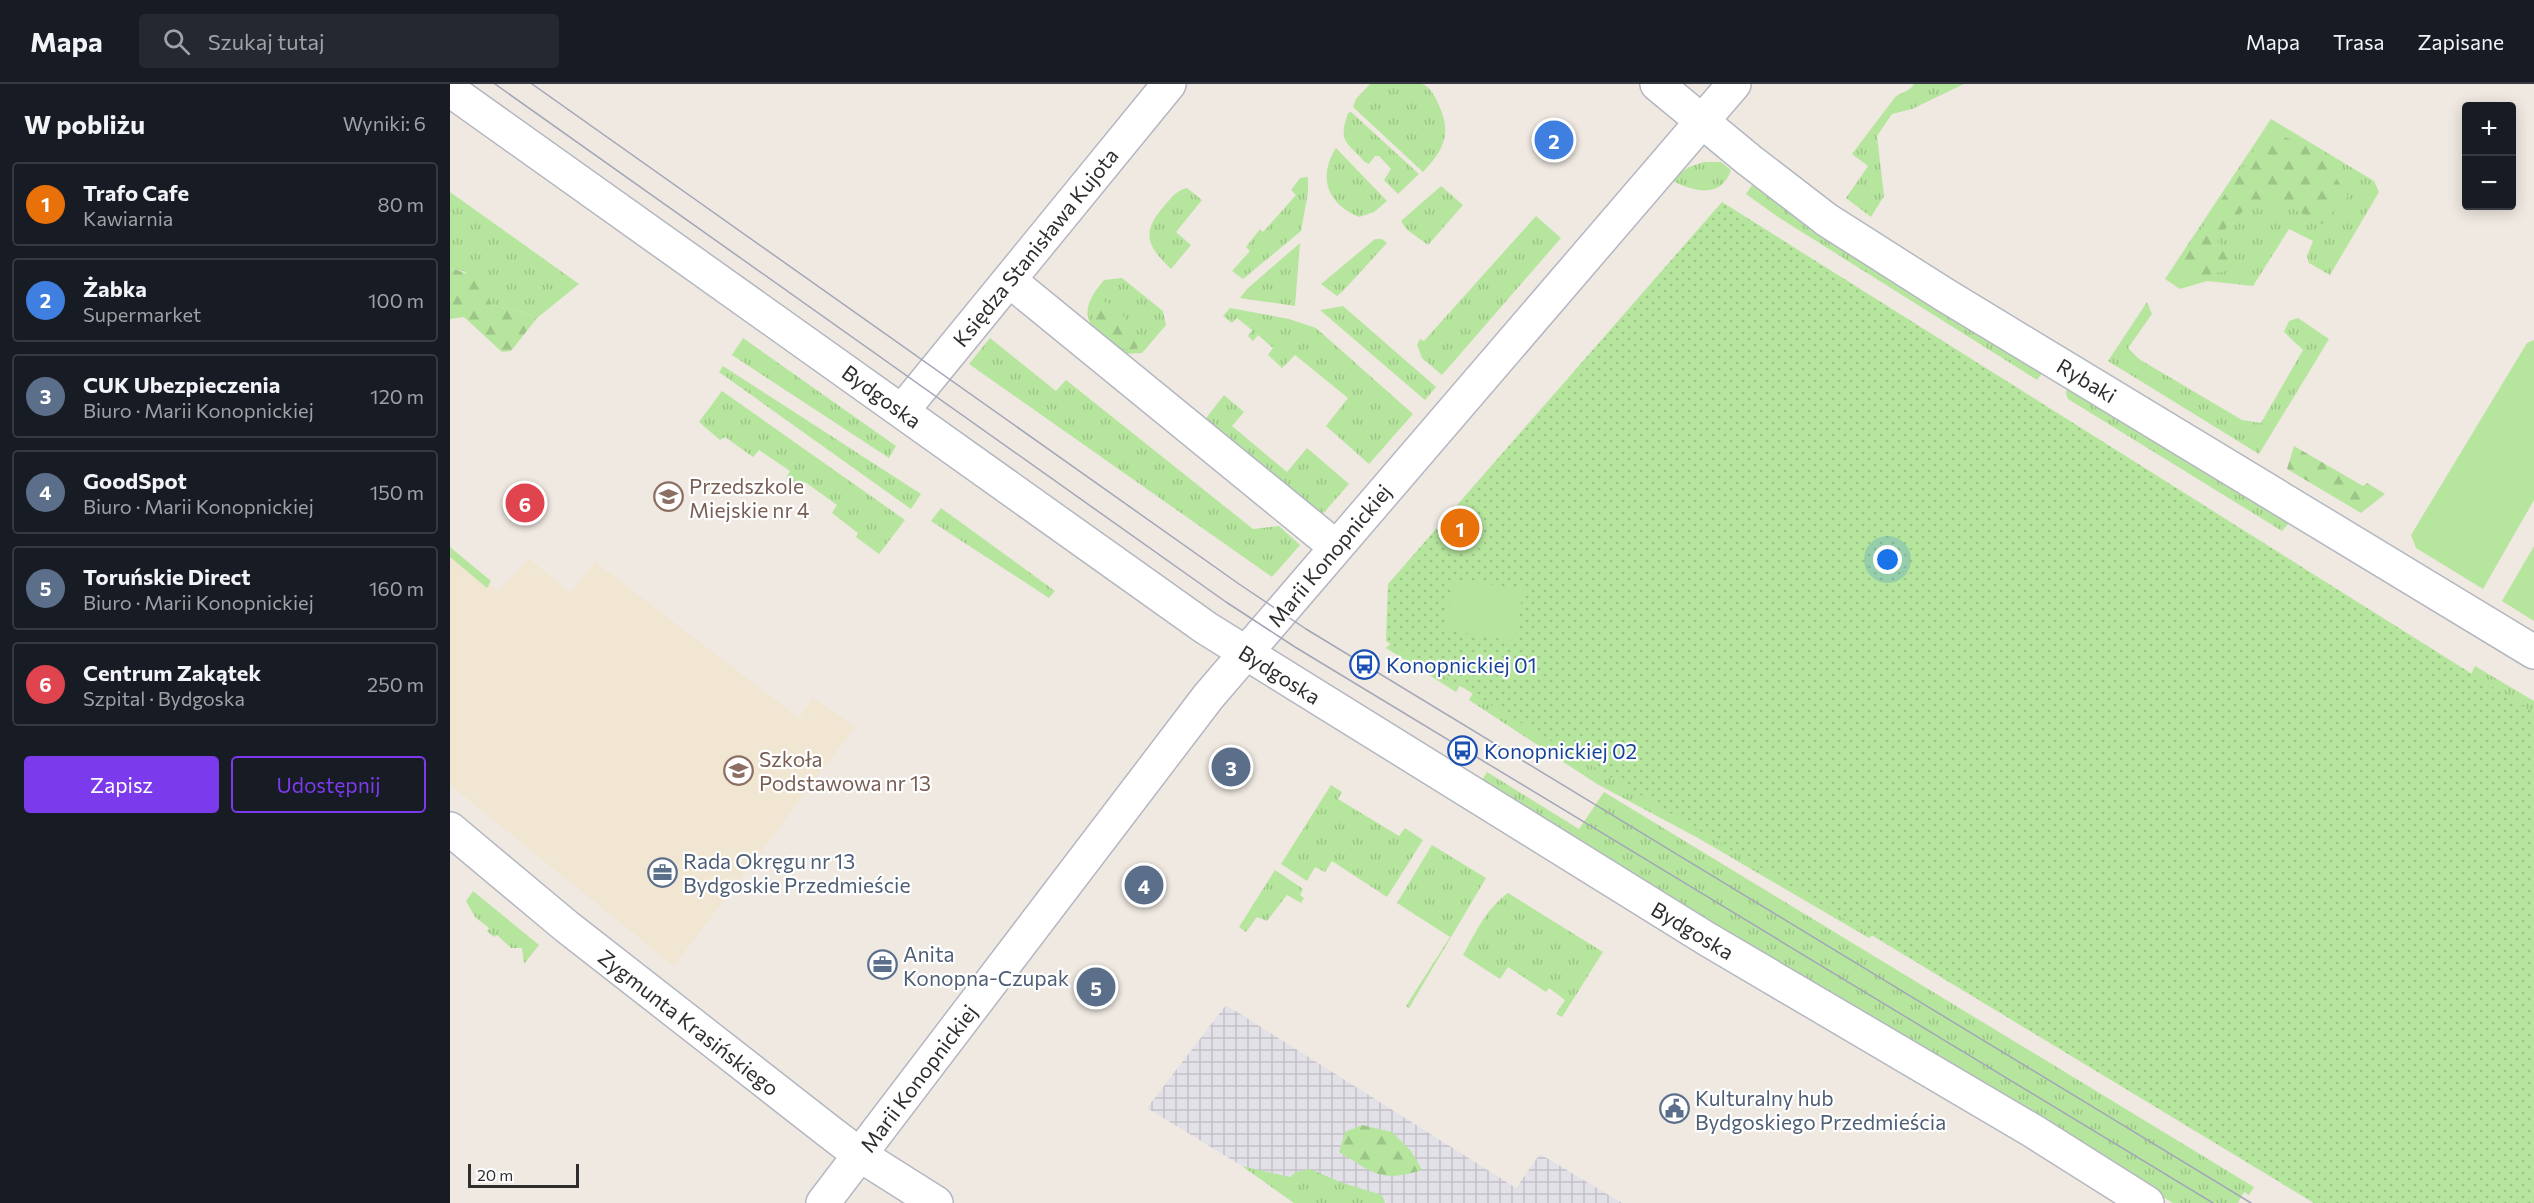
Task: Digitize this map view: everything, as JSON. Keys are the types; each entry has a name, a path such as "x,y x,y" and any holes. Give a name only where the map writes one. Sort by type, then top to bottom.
{"street":[{"name":"Księdza Stanisława Kujota","path":"902,411 1169,84"},
{"name":"Rybaki","path":"1657,84 1701,122 1827,220 2534,652"},
{"name":"Marii Konopnickiej","path":"823,1203 1187,725 1246,652 1734,84"},
{"name":"Bydgoska","path":"450,90 1206,628 1698,934 2033,1131 2147,1203"},
{"path":"1009,280 1336,547"},
{"name":"Zygmunta Krasińskiego","path":"450,829 566,926 860,1155 936,1203"}],"shaded area":[{"path":"450,553 498,591 529,559 571,593 595,562 799,718 813,698 855,727 674,966 450,785"},
{"path":"1226,1005 1516,1188 1540,1154 1622,1203 1294,1203 1242,1166 1147,1108"}],"green space":[{"path":"1370,84 1422,84 1434,96 1442,112 1444,139 1437,155 1423,172 1353,107 1356,99"},
{"path":"1914,84 1964,84 1912,109 1892,114 1877,136 1884,196 1871,217 1846,198 1868,166 1852,154 1896,96 1910,89"},
{"path":"1351,112 1419,174 1398,194 1384,180 1391,169 1379,156 1375,156 1369,164 1346,140 1345,123 1348,113"},
{"path":"2271,119 2374,181 2379,192 2330,275 2309,263 2307,256 2313,241 2289,229 2253,286 2207,281 2180,289 2165,279"},
{"path":"2268,130 2318,151 2348,196 2322,224 2288,206 2247,207 2216,238 2233,269 2187,280 2176,267"},
{"path":"1336,148 1387,201 1374,212 1359,217 1348,212 1333,197 1327,180 1327,170"},
{"path":"1704,162 1721,162 1731,170 1720,186 1697,190 1671,180 1689,167"},
{"path":"1308,177 1308,192 1301,231 1243,279 1232,271 1250,251 1246,247 1260,229 1263,232 1296,195 1291,190 1300,178"},
{"path":"1752,185 2043,372 2037,380 1778,217 1746,194"},
{"path":"1441,186 1463,205 1428,245 1406,229 1401,221"},
{"path":"1187,188 1202,200 1176,232 1191,245 1171,269 1156,253 1150,238 1150,231 1152,223 1165,205 1177,192"},
{"path":"450,192 579,284 537,318 520,311 490,305 465,272 450,267"},
{"path":"1722,202 2534,713 2534,1203 2314,1203 1386,641 1388,584"},
{"path":"1536,216 1561,238 1442,375 1422,358 1417,345 1420,339 1424,341"},
{"path":"1375,239 1382,239 1387,243 1337,296 1321,284"},
{"path":"1300,243 1295,306 1240,298 1247,289"},
{"path":"450,267 488,283 490,305 520,311 537,318 511,351 502,352 464,317 450,319"},
{"path":"1122,278 1163,311 1166,325 1142,353 1120,354 1100,337 1089,321 1089,303 1104,280"},
{"path":"1099,299 1117,307 1139,338 1137,349 1118,346 1094,326 1092,307"},
{"path":"2147,302 2152,314 2128,348 2139,359 2242,420 2261,423 2303,350 2284,332 2289,321 2298,318 2329,339 2259,454 2108,361"},
{"path":"1343,306 1436,387 1425,400 1320,310"},
{"path":"1230,308 1289,319 1316,328 1413,414 1369,464 1326,426 1348,398 1295,355 1282,368 1268,355 1273,348 1258,335 1253,341 1248,336 1252,330 1237,318 1232,323 1223,316"},
{"path":"743,338 896,446 889,458 732,355"},
{"path":"990,338 1056,391 1066,380 1253,529 1279,526 1300,545 1272,577 969,364"},
{"path":"2534,340 2534,500 2483,589 2416,548 2411,535 2527,343"},
{"path":"723,366 921,494 911,509 719,372"},
{"path":"2067,387 2290,522 2282,531 2068,399"},
{"path":"722,391 905,520 879,554 856,537 858,533 832,513 837,505 805,482 801,487 786,478 790,471 759,450 753,457 725,437 720,440 699,422"},
{"path":"1224,395 1244,412 1232,426 1287,472 1307,448 1349,484 1319,518 1205,424 1207,417"},
{"path":"2294,446 2363,486 2367,483 2385,494 2361,513 2287,469"},
{"path":"941,508 1055,591 1049,598 931,521"},
{"path":"2534,546 2534,621 2502,601"},
{"path":"450,547 491,581 487,588 450,557"},
{"path":"1452,579 1523,589 1515,641 1444,630"},
{"path":"1392,642 1476,659 1456,692 1386,648"},
{"path":"2475,666 2534,701 2534,752 2471,674"},
{"path":"1487,668 1888,922 1869,938 1698,838 1597,784 1469,700"},
{"path":"1487,772 1579,829 1604,792 2254,1187 2249,1195 2244,1192 2238,1203 2173,1203 1500,795 1478,787"},
{"path":"1331,785 1342,792 1338,799 1399,836 1405,828 1423,840 1387,897 1332,861 1325,872 1315,867 1307,881 1281,864"},
{"path":"1432,845 1486,878 1409,1008 1406,1006 1450,937 1397,903"},
{"path":"1275,870 1303,889 1300,895 1304,898 1301,903 1287,895 1267,921 1257,917 1246,932 1239,927"},
{"path":"473,891 539,945 524,964 522,948 511,948 497,935 494,937 487,931 489,928 475,917 466,901"},
{"path":"1508,893 1603,952 1562,1017 1556,1014 1565,1000 1549,988 1546,992 1508,967 1500,979 1463,955 1477,929 1500,899"},
{"path":"1362,1125 1392,1132 1411,1151 1422,1170 1387,1176 1361,1166 1339,1152 1345,1132"},
{"path":"1242,1166 1290,1177 1296,1172 1310,1169 1340,1182 1382,1195 1385,1203 1294,1203"}],"tram line":[{"path":"495,84 1226,602 1295,647 2213,1203"},
{"path":"532,84 1306,629 2251,1203"}],"place":[{"name":"Żabka","path":"1554,140"},
{"name":"Przedszkole Miejskie nr 4","path":"668,497"},
{"name":"Centrum Zakątek","path":"525,503"},
{"name":"Trafo Cafe","path":"1460,528"},
{"name":"Konopnickiej 01","path":"1365,664"},
{"name":"Konopnickiej 02","path":"1463,750"},
{"name":"CUK Ubezpieczenia","path":"1231,767"},
{"name":"Szkoła Podstawowa nr 13","path":"738,770"},
{"name":"Rada Okręgu nr 13 Bydgoskie Przedmieście","path":"662,872"},
{"name":"GoodSpot","path":"1144,885"},
{"name":"Anita Konopna-Czupak","path":"882,965"},
{"name":"Toruńskie Direct","path":"1096,987"},
{"name":"Kulturalny hub Bydgoskiego Przedmieścia","path":"1674,1109"}]}
